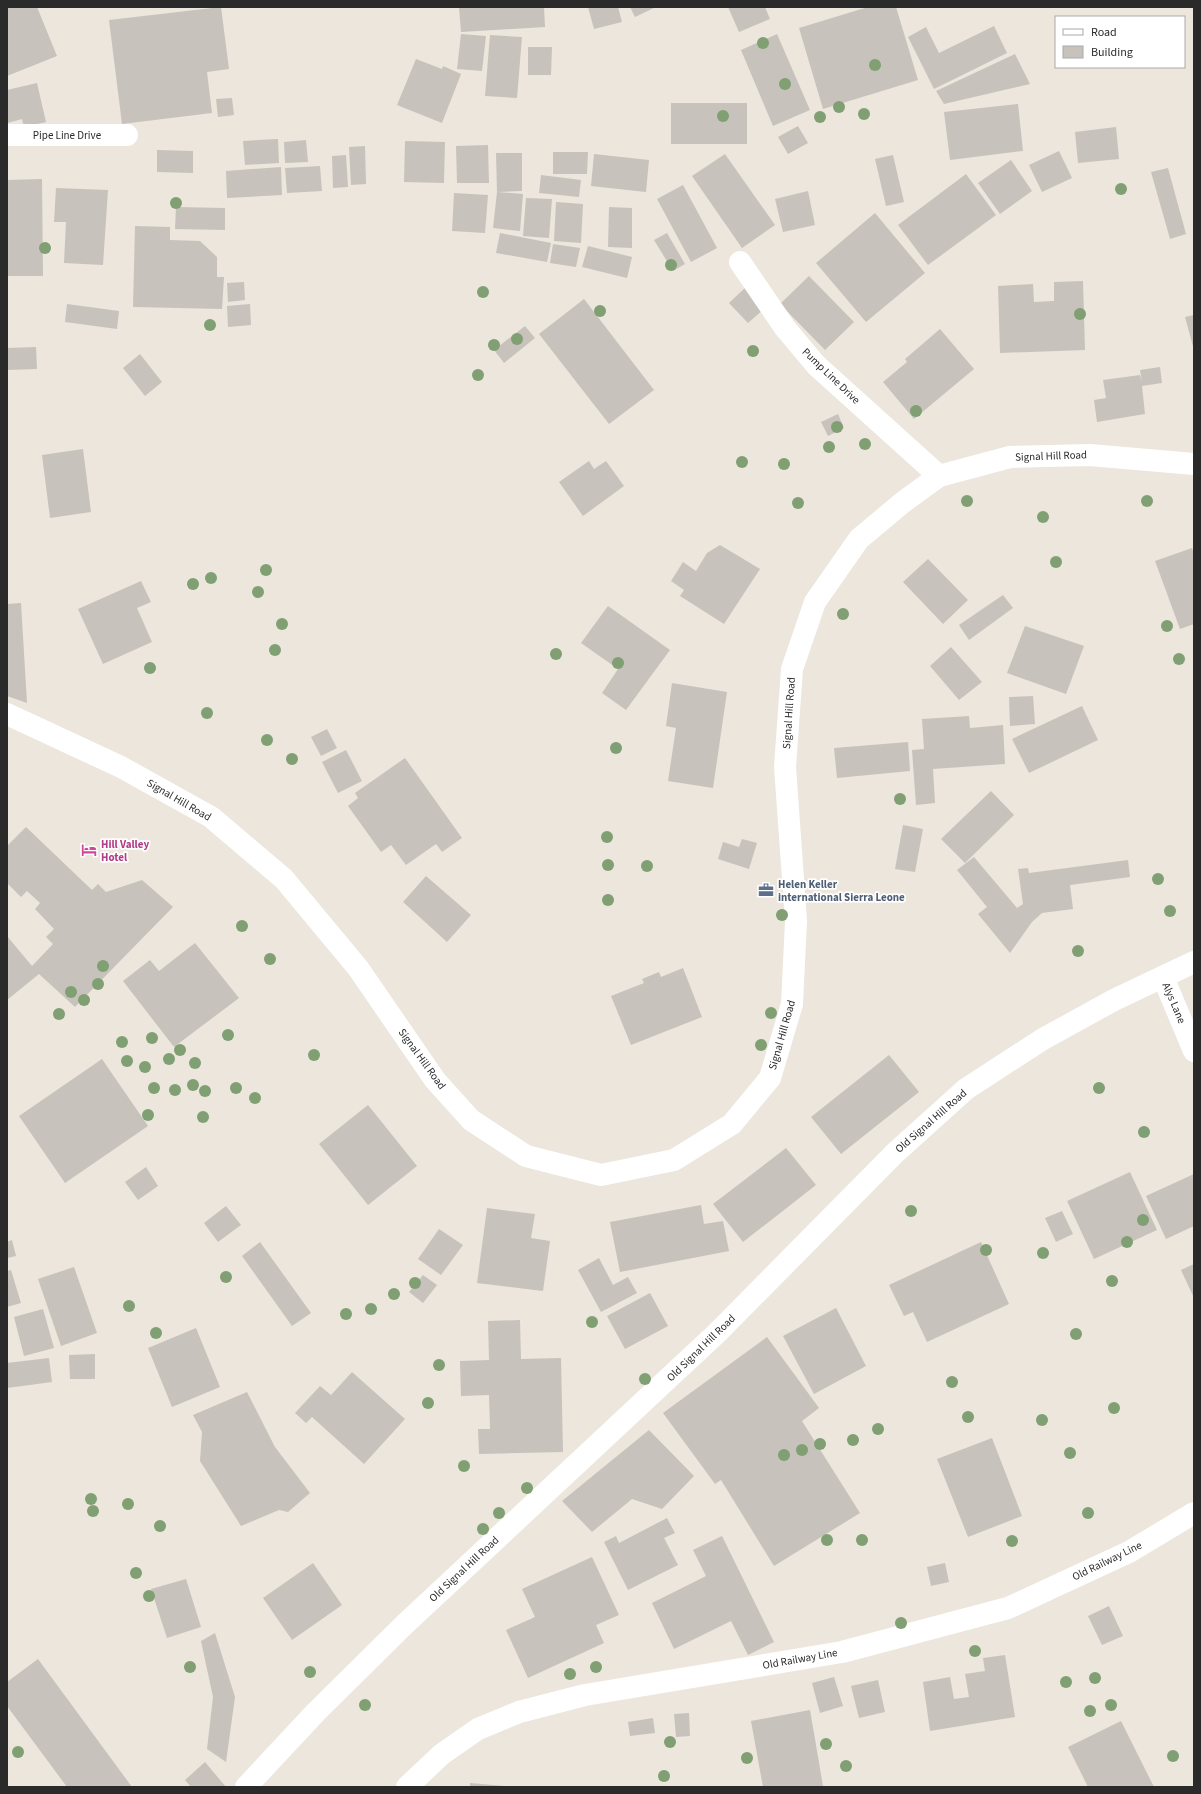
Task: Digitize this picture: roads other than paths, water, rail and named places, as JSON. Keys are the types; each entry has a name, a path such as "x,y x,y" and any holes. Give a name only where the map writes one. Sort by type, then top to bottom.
{"street":[{"name":"Pipe Line Drive","path":"7,135 127,135"},
{"name":"Pump Line Drive","path":"740,262 785,328 816,365 938,476"},
{"name":"Signal Hill Road","path":"7,714 121,767 211,817 284,878 358,968 435,1080 471,1120 526,1156 601,1175 674,1160 732,1124 770,1078 792,1004 796,920 785,767 792,669 815,602 859,539 902,503 938,476 1010,457 1090,455 1194,464"},
{"name":"Old Signal Hill Road","path":"246,1787 316,1712 404,1625 718,1332 895,1153 966,1089 1043,1039 1163,976 1194,962"},
{"name":"Alys Lane","path":"1163,976 1194,1051"},
{"name":"Old Railway Line","path":"407,1787 442,1754 478,1729 518,1712 585,1695 842,1652 1008,1608 1130,1552 1194,1513"}],"place":[{"name":"Hill Valley Hotel","path":"89,850"},
{"name":"Helen Keller international Sierra Leone","path":"766,890"}]}
